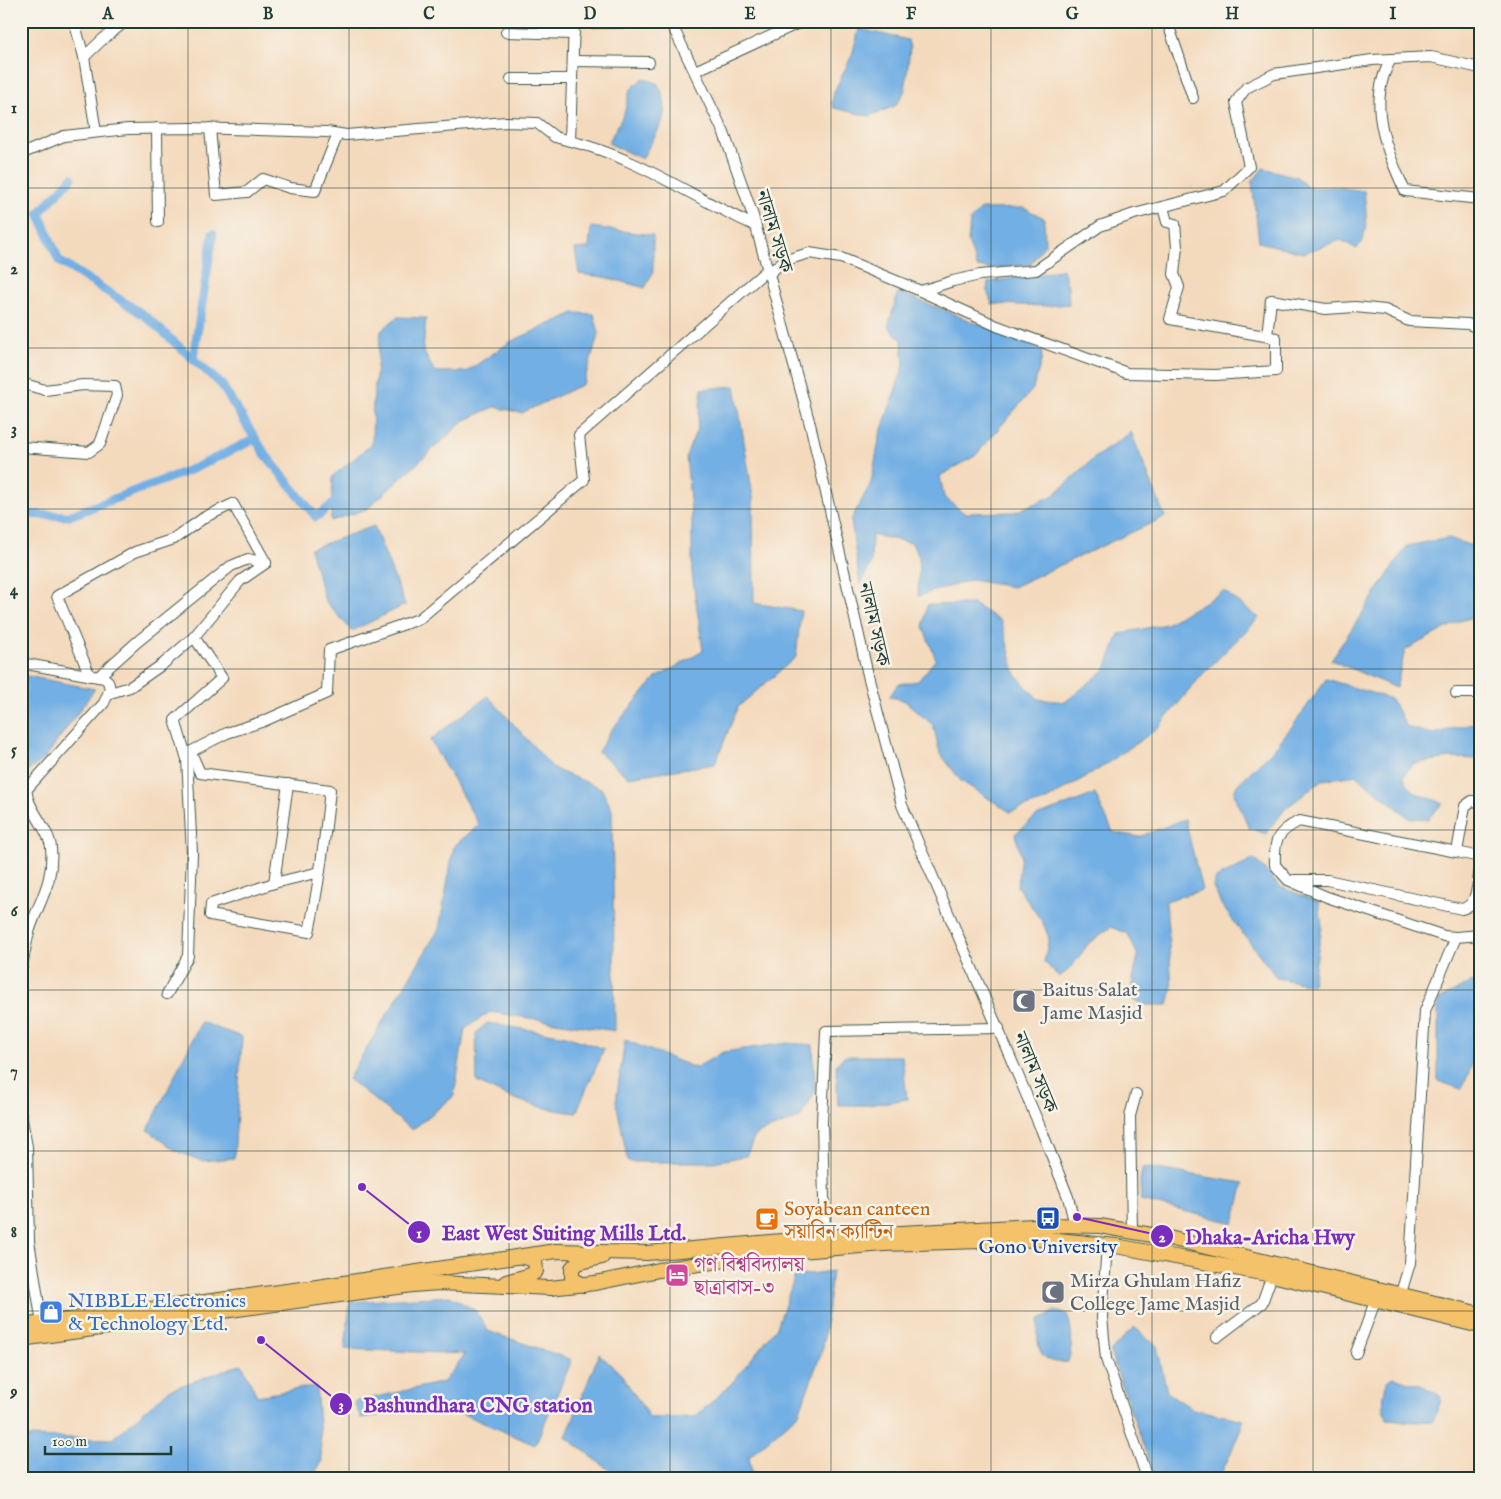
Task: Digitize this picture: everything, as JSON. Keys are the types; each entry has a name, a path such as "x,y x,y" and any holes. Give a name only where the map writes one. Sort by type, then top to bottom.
{"highway":[{"path":"584,1284 572,1279 572,1268 577,1263 621,1254 825,1237 990,1227 1075,1225 1132,1231 1401,1293 1480,1314"},
{"path":"21,1339 412,1285 439,1283 550,1288 765,1254 884,1244 1049,1239 1107,1245 1272,1275 1480,1326"},
{"path":"21,1326 318,1287 519,1256 574,1251 621,1254"},
{"path":"490,1286 530,1275 536,1271 535,1260 519,1256"}],"street":[{"path":"74,21 84,57 96,132"},
{"path":"84,57 102,39 126,21"},
{"path":"695,71 803,21"},
{"path":"1167,21 1193,98"},
{"path":"570,141 574,22 671,22"},
{"name":"নালাম সড়ক","path":"671,22 724,133 756,226 813,438 868,676 902,805 999,1028 1064,1186 1075,1225"},
{"path":"506,32 574,34"},
{"path":"921,291 953,280 980,275 1036,270 1100,226 1134,214 1224,191 1249,167 1236,102 1246,88 1274,74 1391,59 1430,57 1480,68"},
{"path":"1391,59 1382,75 1379,115 1388,153 1405,191 1480,199"},
{"path":"573,61 649,62"},
{"path":"510,79 572,79"},
{"path":"21,154 27,154 64,136 157,128 210,128 338,134 506,122 537,123 555,137 600,148 635,163 716,208 756,226"},
{"path":"157,128 158,222"},
{"path":"210,128 216,195 247,192 263,179 290,188 315,191 338,134"},
{"path":"186,757 228,734 264,721 326,693 330,650 419,619 584,480 579,435 783,261 810,253 841,258 921,291 997,326 1127,373 1215,375 1276,371 1276,338 1170,319 1179,287 1174,274 1177,248 1175,224 1167,222 1163,207"},
{"path":"1267,336 1272,300 1326,309 1355,307 1385,310 1409,321 1468,324 1480,329"},
{"path":"21,384 45,390 83,385 115,386 117,395 100,444 89,452 21,447"},
{"path":"94,677 57,596 135,552 174,539 205,517 233,504 266,563"},
{"path":"94,677 231,566 248,559 266,563"},
{"path":"21,970 29,931 50,881 52,863 48,834 29,800 27,789 110,693 130,687 162,664 194,637 240,581 266,563"},
{"path":"167,994 188,956 192,853 186,757 175,720 222,678 194,637"},
{"path":"21,662 108,681 110,693"},
{"path":"1456,693 1480,693"},
{"path":"186,757 193,757 200,773 330,790 320,872 309,932 210,916 211,904 274,883 320,872"},
{"path":"274,883 288,784"},
{"path":"1457,852 1465,806 1472,801 1480,802"},
{"path":"1480,857 1299,821 1283,829 1274,844 1275,865 1288,880 1328,897 1434,933 1456,938 1480,936"},
{"path":"1288,880 1327,880 1462,909 1469,907 1473,903 1480,869"},
{"path":"1401,1293 1410,1263 1425,1011 1456,938"},
{"path":"825,1237 822,1122 826,1031 999,1028"},
{"path":"1132,1231 1130,1116 1136,1094"},
{"path":"21,1114 27,1148 29,1241 42,1324"},
{"path":"1107,1245 1102,1317 1106,1359 1147,1478"},
{"path":"1217,1337 1262,1303 1272,1275"},
{"path":"1356,1353 1376,1299"},
{"path":"1477,1478 1480,1475"}],"water":[{"path":"859,29 908,40 910,48 905,91 895,106 869,116 834,108 832,103 834,92 852,55"},
{"path":"643,78 657,83 665,104 662,122 642,159 608,143 624,114 630,90"},
{"path":"1263,168 1297,177 1308,188 1336,187 1364,191 1365,228 1364,236 1357,249 1341,240 1303,253 1259,242 1252,182"},
{"path":"1024,208 1044,218 1045,244 1031,264 990,269 977,267 968,242 970,220 981,209"},
{"path":"591,227 653,235 653,272 645,288 604,277 579,274 575,249 589,248"},
{"path":"1063,269 1068,286 1069,304 1048,306 992,304 987,291 988,282"},
{"path":"898,292 1041,349 1042,358 1033,389 975,456 940,476 944,497 964,513 1015,512 1054,495 1093,459 1131,432 1165,517 1013,587 971,580 918,596 919,557 912,543 872,535 871,564 860,585 851,520 871,483 880,435 904,365 902,340 888,327"},
{"path":"574,313 594,314 599,333 583,384 522,413 495,407 465,420 367,509 331,521 333,476 372,444 373,402 381,331 397,317 426,318 423,351 435,372 466,372 510,342"},
{"path":"735,386 753,497 754,603 801,611 796,657 738,707 715,764 628,777 598,752 611,730 656,678 703,651 692,574 692,521 686,456 697,429 702,389"},
{"path":"374,526 405,605 352,631 325,601 310,549"},
{"path":"1449,538 1480,549 1480,615 1460,621 1405,650 1396,688 1331,660 1407,546"},
{"path":"1224,591 1259,618 1202,675 1157,729 1099,769 1045,801 1010,812 961,781 940,753 933,725 905,701 890,696 898,684 918,681 936,659 923,627 927,605 973,604 1001,621 1016,675 1038,699 1065,702 1106,669 1119,634 1166,624"},
{"path":"21,675 95,689 45,758 21,777"},
{"path":"1326,679 1391,699 1407,727 1433,734 1480,722 1480,759 1450,758 1412,764 1403,777 1413,792 1443,803 1428,819 1409,818 1356,775 1323,780 1286,808 1266,834 1249,828 1234,793 1237,785 1273,750"},
{"path":"488,696 554,769 601,788 612,810 615,1031 490,1012 465,1029 454,1096 412,1130 348,1079 439,929 454,846 479,825 430,740"},
{"path":"1095,794 1113,832 1139,837 1185,819 1202,890 1166,901 1172,988 1168,1005 1145,1005 1129,998 1138,956 1128,934 1111,927 1089,943 1071,968 1059,977 1044,962 1049,938 1043,923 1017,886 1021,856 1015,834 1037,816"},
{"path":"1255,859 1279,886 1319,901 1322,927 1312,985 1277,978 1222,906 1213,887 1216,878"},
{"path":"1480,978 1479,1021 1475,1051 1472,1065 1461,1089 1438,1081 1438,1000"},
{"path":"201,1022 242,1037 234,1158 202,1161 176,1151 148,1130"},
{"path":"487,1023 566,1036 604,1049 576,1113 550,1109 525,1102 477,1082 476,1033"},
{"path":"625,1040 695,1068 723,1052 786,1043 813,1045 815,1092 800,1118 756,1134 746,1156 713,1162 628,1162 616,1101"},
{"path":"844,1056 902,1056 907,1099 868,1105 838,1105 836,1065"},
{"path":"1143,1167 1244,1183 1234,1223 1141,1201 1140,1180"},
{"path":"832,1271 823,1348 799,1413 749,1457 753,1478 616,1478 613,1473 566,1437 599,1354 621,1374 650,1418 695,1417 731,1384 777,1327 795,1276"},
{"path":"450,1296 476,1311 488,1331 572,1360 535,1445 444,1406 361,1418 354,1402 444,1382 465,1354 345,1349 350,1302"},
{"path":"1055,1311 1067,1314 1069,1320 1072,1338 1068,1362 1058,1362 1044,1357 1039,1346 1039,1320"},
{"path":"1134,1327 1157,1346 1167,1392 1193,1409 1244,1420 1219,1478 1155,1478 1110,1352"},
{"path":"242,1364 257,1396 316,1386 322,1461 312,1478 21,1478 21,1440 24,1437 112,1439 169,1390"},
{"path":"1394,1377 1423,1386 1440,1396 1441,1400 1433,1421 1415,1422 1387,1419 1384,1394 1389,1380"}],"waterway":[{"path":"72,178 39,213 59,261 144,315 221,384 265,454 316,517 341,498"},
{"path":"193,359 213,234"},
{"path":"21,514 69,516 195,468 255,439"}],"place":[{"name":"Baitus Salat Jame Masjid","path":"1024,1001"},
{"name":"East West Suiting Mills Ltd.","path":"362,1187"},
{"name":"Dhaka-Aricha Hwy","path":"1077,1217"},
{"name":"Gono University","path":"1048,1218"},
{"name":"Soyabean canteen সয়াবিন ক্যান্টিন","path":"767,1219"},
{"name":"গণ বিশ্ববিদ্যালয় ছাত্রাবাস-৩","path":"677,1275"},
{"name":"Mirza Ghulam Hafiz College Jame Masjid","path":"1053,1292"},
{"name":"NIBBLE Electronics & Technology Ltd.","path":"51,1312"},
{"name":"Bashundhara CNG station","path":"261,1340"}]}
